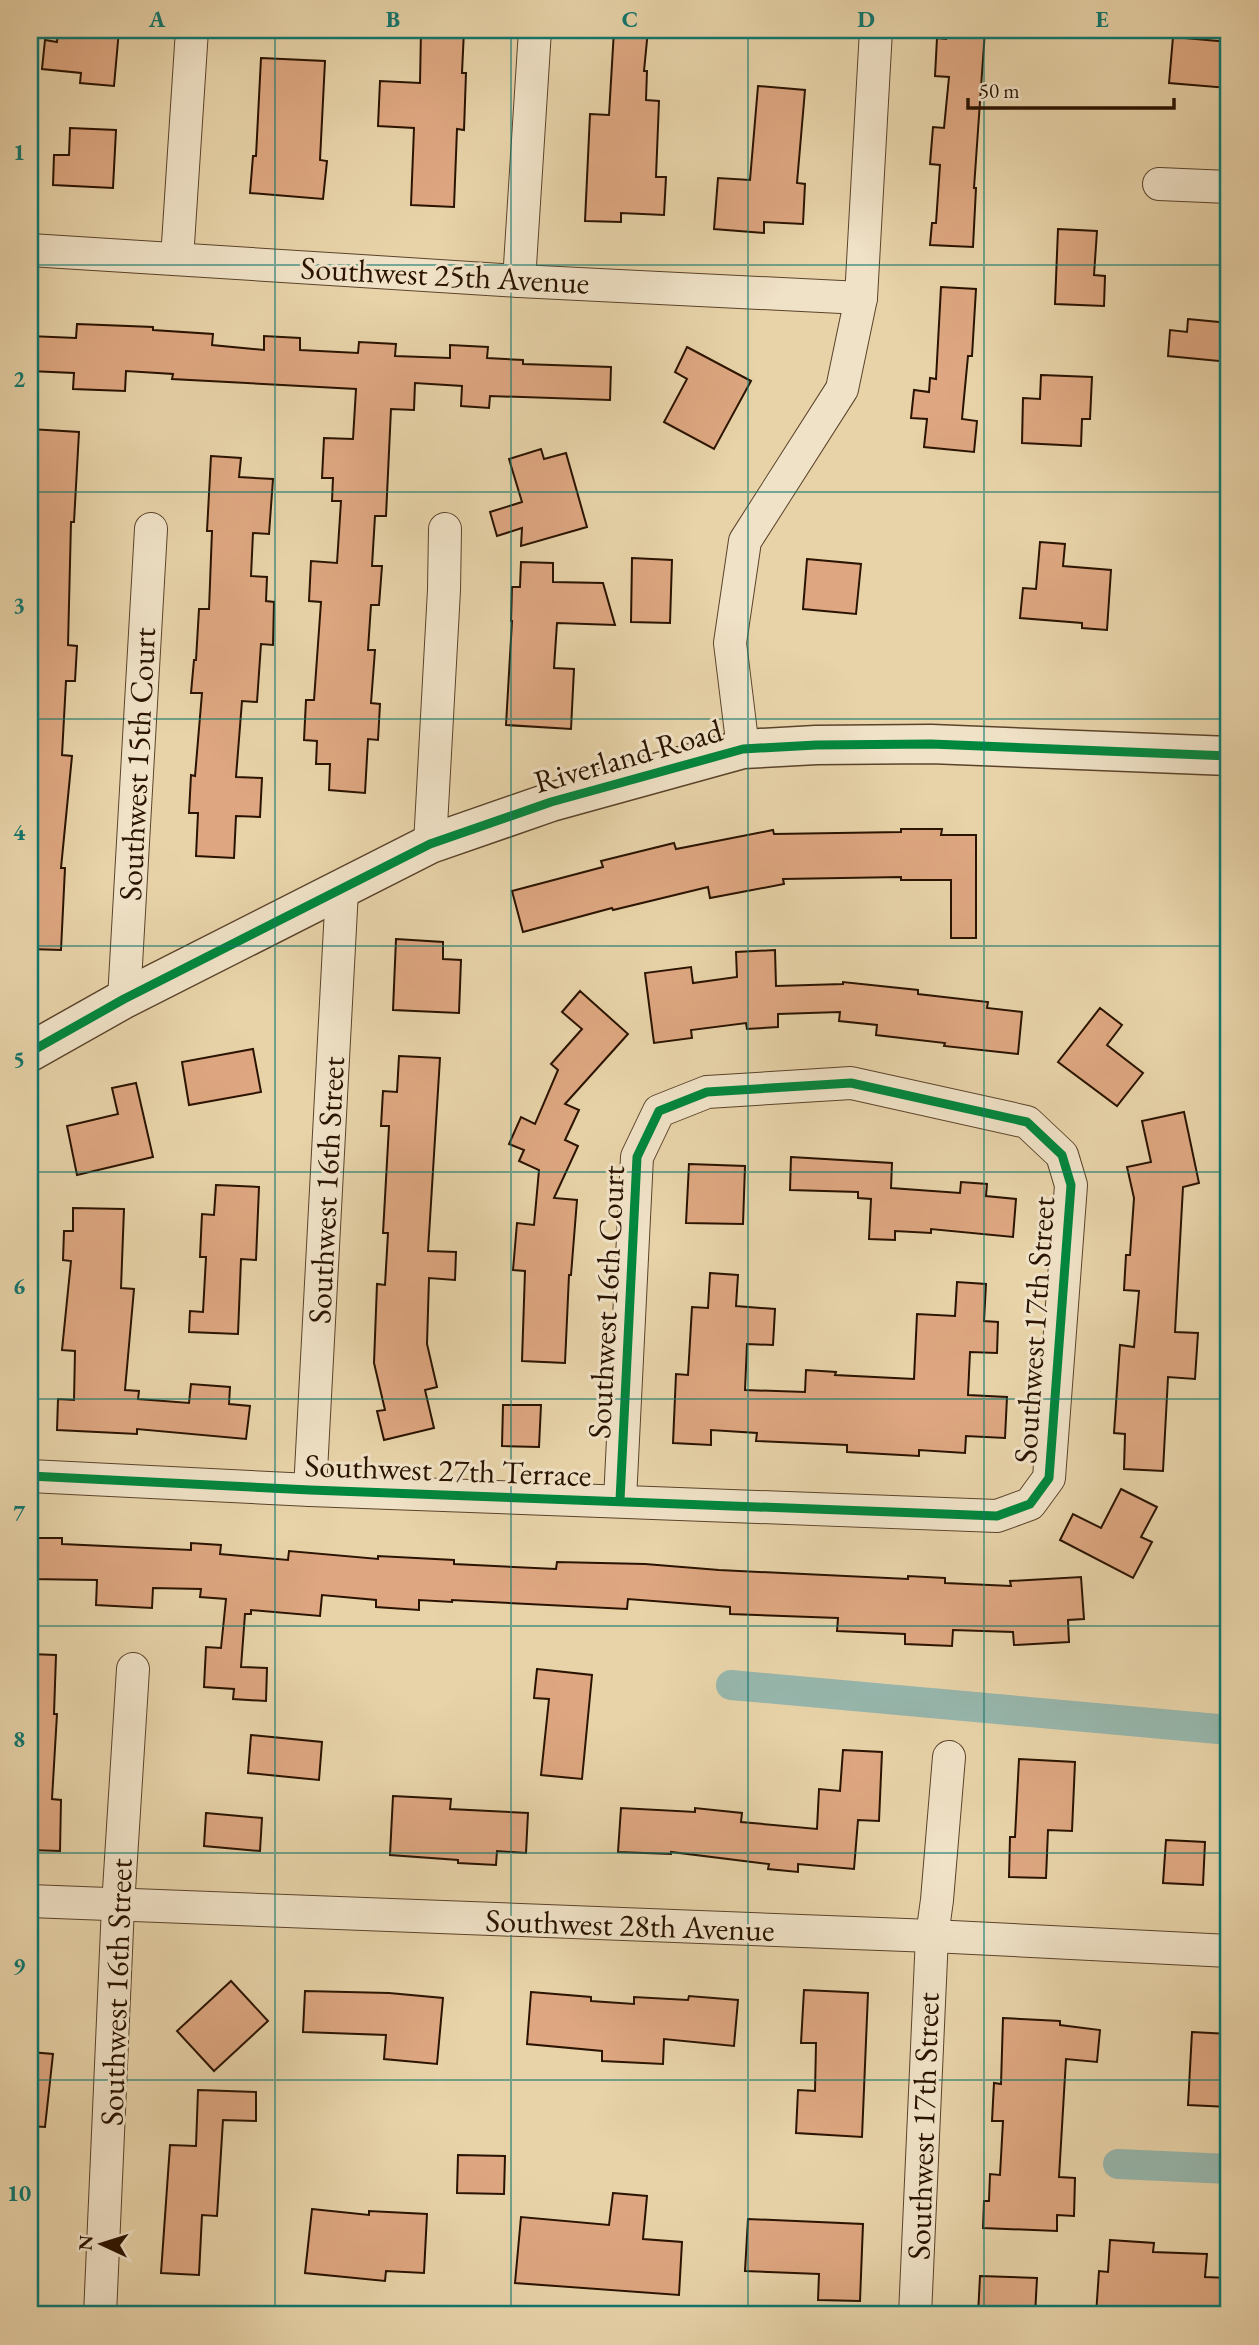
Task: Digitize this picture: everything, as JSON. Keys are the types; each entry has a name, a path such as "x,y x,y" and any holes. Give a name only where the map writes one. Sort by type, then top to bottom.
{"street":[{"path":"177,259 192,30"},
{"path":"519,281 535,30"},
{"path":"743,749 730,643 745,541 842,389 860,298 876,30"},
{"path":"1159,184 1229,187"},
{"name":"Southwest 25th Avenue","path":"30,250 519,281 860,298"},
{"name":"Southwest 15th Court","path":"124,999 150,529"},
{"path":"430,844 445,529"},
{"name":"Riverland Road","path":"30,1052 124,999 430,844 551,802 743,749 931,744 1229,755"},
{"name":"Southwest 16th Street","path":"310,1490 342,890"},
{"name":"Southwest 16th Court","path":"620,1500 637,1157 659,1111 707,1092 851,1083 1027,1122 1062,1155"},
{"name":"Southwest 17th Street","path":"1030,1504 1049,1478 1071,1185 1062,1155"},
{"name":"Southwest 27th Terrace","path":"30,1476 310,1490 997,1516 1030,1504"},
{"name":"Southwest 16th Street","path":"100,2315 118,1906 133,1669"},
{"name":"Southwest 17th Street","path":"915,2315 932,1936 949,1757"},
{"name":"Southwest 28th Avenue","path":"30,1901 932,1936 1229,1951"}],"building":[{"path":"58,30 119,30 114,86 80,83 81,73 42,69 45,40 57,42"},
{"path":"421,30 464,30 464,130 457,129 454,207 411,205 414,128 378,126 380,81 420,83"},
{"path":"614,30 648,30 644,71 647,71 646,100 659,101 656,177 666,177 664,215 621,213 621,222 585,221 590,114 609,115"},
{"path":"947,30 985,30 974,188 973,247 930,245 932,223 936,223 940,165 930,164 933,127 944,128 949,77 935,76 937,38 946,39"},
{"path":"1173,37 1229,42 1228,88 1169,83"},
{"path":"261,58 325,61 320,160 327,161 323,199 250,193 253,156 256,156"},
{"path":"758,86 805,90 797,183 805,184 803,224 764,222 764,233 714,229 718,178 750,180"},
{"path":"70,128 116,130 113,188 53,185 54,155 69,155"},
{"path":"1058,229 1097,231 1094,275 1105,276 1104,306 1055,304"},
{"path":"941,287 976,289 972,356 968,356 962,419 977,421 974,452 924,447 927,419 911,418 914,390 929,392 930,378 936,379"},
{"path":"1188,319 1229,323 1229,362 1168,356 1170,330 1187,332"},
{"path":"77,324 153,327 153,330 213,334 212,345 264,350 264,336 300,338 300,350 358,353 359,342 396,344 395,356 450,358 450,345 488,347 487,358 523,360 523,364 611,367 610,400 490,396 489,408 461,406 462,386 415,383 414,410 391,409 386,516 375,516 372,566 382,566 379,605 371,605 368,650 375,650 371,703 380,704 378,740 368,739 365,793 329,790 330,764 316,764 317,741 304,740 306,700 314,700 321,602 309,601 311,561 337,563 341,501 332,501 333,478 322,478 324,438 353,439 356,389 172,379 173,374 126,371 125,391 73,389 74,373 30,371 30,336 76,338"},
{"path":"687,347 751,381 714,449 664,422 687,379 675,372"},
{"path":"1041,375 1092,377 1090,419 1082,419 1081,446 1022,443 1023,398 1040,399"},
{"path":"30,429 79,432 74,522 71,522 68,645 77,646 75,681 66,681 62,755 72,756 61,868 65,868 61,950 30,949"},
{"path":"541,449 544,459 566,453 587,527 521,546 522,528 497,536 490,512 522,502 509,459"},
{"path":"211,456 241,458 239,477 273,479 269,534 253,533 251,576 267,577 266,601 274,602 273,645 261,644 257,702 242,701 236,777 262,778 260,817 236,816 234,858 196,856 198,813 189,813 191,775 195,776 202,693 191,693 199,609 209,609 212,531 207,531"},
{"path":"1040,542 1065,544 1063,566 1111,570 1107,630 1082,628 1082,623 1020,618 1023,588 1036,589"},
{"path":"632,558 672,560 670,623 631,622"},
{"path":"807,559 861,564 856,614 803,609"},
{"path":"521,562 553,563 553,582 603,583 615,625 557,623 554,668 574,669 571,729 506,725 512,587 520,587"},
{"path":"901,829 942,829 941,835 976,835 976,938 951,938 951,880 901,880 901,877 783,879 784,884 710,898 708,887 613,910 612,908 523,932 512,891 603,867 601,861 674,843 676,849 773,830 774,834 901,832"},
{"path":"396,939 443,942 443,959 461,960 459,1013 393,1010"},
{"path":"775,950 776,986 843,982 918,990 918,994 988,1002 987,1008 1022,1012 1018,1054 876,1035 877,1025 839,1021 840,1012 778,1014 778,1027 747,1029 746,1023 691,1030 692,1038 654,1043 645,973 691,967 693,983 737,977 736,952"},
{"path":"580,991 628,1034 565,1104 579,1110 565,1140 578,1146 554,1198 577,1200 569,1275 565,1363 522,1361 525,1271 513,1270 517,1223 534,1225 539,1170 519,1161 524,1150 509,1144 521,1117 535,1124 558,1070 551,1064 582,1029 562,1012"},
{"path":"1100,1008 1122,1025 1107,1045 1143,1073 1117,1106 1058,1062"},
{"path":"253,1049 261,1092 189,1105 182,1062"},
{"path":"399,1056 440,1058 428,1251 456,1252 455,1280 429,1278 427,1344 437,1387 425,1390 434,1428 384,1440 377,1411 385,1410 374,1363 377,1284 385,1285 388,1233 383,1233 389,1126 381,1126 383,1091 397,1092"},
{"path":"136,1083 153,1157 77,1175 67,1126 118,1114 112,1088"},
{"path":"1184,1112 1199,1183 1183,1187 1175,1332 1198,1333 1195,1379 1168,1377 1163,1471 1124,1469 1125,1434 1114,1433 1120,1345 1134,1347 1139,1291 1124,1290 1126,1255 1130,1255 1134,1198 1127,1167 1151,1162 1142,1121"},
{"path":"791,1157 892,1163 891,1188 960,1193 961,1182 987,1184 986,1196 1016,1199 1013,1237 931,1229 931,1233 895,1231 895,1240 869,1239 871,1199 858,1198 858,1192 790,1190"},
{"path":"689,1164 745,1166 743,1224 686,1223"},
{"path":"216,1185 259,1187 256,1260 241,1259 238,1334 189,1332 190,1311 203,1312 206,1257 200,1257 202,1214 214,1215"},
{"path":"73,1208 124,1209 121,1288 134,1289 125,1390 139,1391 138,1399 189,1403 191,1384 230,1387 229,1404 250,1406 246,1439 137,1429 137,1434 57,1430 58,1399 74,1400 75,1351 62,1350 71,1261 63,1260 64,1231 73,1231"},
{"path":"710,1273 738,1275 736,1306 775,1309 773,1345 747,1344 745,1390 805,1392 806,1370 836,1372 835,1375 914,1379 917,1314 955,1316 957,1282 986,1284 984,1321 998,1322 997,1353 970,1352 968,1395 1007,1397 1005,1438 966,1436 965,1453 919,1450 919,1456 847,1452 847,1445 756,1441 757,1433 711,1430 711,1445 673,1443 676,1374 688,1375 692,1307 708,1308"},
{"path":"503,1405 541,1405 539,1447 502,1446"},
{"path":"1121,1489 1157,1507 1141,1537 1152,1542 1133,1578 1060,1540 1073,1514 1101,1528"},
{"path":"30,1538 62,1538 62,1544 191,1550 191,1543 221,1545 220,1554 288,1560 289,1551 378,1559 378,1556 454,1560 454,1564 556,1569 557,1562 645,1564 908,1579 908,1576 945,1578 945,1583 1011,1586 1010,1581 1081,1577 1084,1619 1068,1620 1069,1642 1014,1645 1013,1632 953,1630 952,1646 905,1644 905,1634 837,1631 838,1618 730,1614 730,1607 628,1599 627,1609 419,1600 419,1610 376,1607 376,1600 322,1595 320,1616 251,1610 251,1614 245,1614 241,1667 267,1668 266,1701 233,1699 234,1689 204,1687 206,1647 221,1648 226,1599 200,1597 201,1589 153,1588 152,1608 96,1605 97,1580 30,1579"},
{"path":"30,1654 56,1655 54,1714 57,1714 52,1799 61,1800 60,1851 30,1850"},
{"path":"537,1669 592,1675 582,1779 541,1775 549,1699 534,1698"},
{"path":"251,1735 322,1742 319,1780 248,1773"},
{"path":"843,1750 882,1752 879,1821 858,1820 854,1869 798,1864 798,1872 768,1869 769,1864 671,1852 618,1852 621,1808 695,1812 695,1808 742,1813 741,1822 817,1829 819,1789 840,1791"},
{"path":"1019,1759 1075,1762 1072,1831 1048,1830 1046,1878 1009,1877 1010,1837 1015,1837"},
{"path":"393,1796 451,1799 450,1809 528,1813 526,1853 497,1851 496,1865 390,1855"},
{"path":"206,1813 262,1818 260,1851 204,1846"},
{"path":"1166,1840 1205,1842 1203,1885 1163,1883"},
{"path":"231,1981 268,2021 214,2071 177,2031"},
{"path":"804,1990 868,1993 862,2137 796,2133 798,2090 815,2091 816,2043 801,2043"},
{"path":"305,1991 389,1993 443,1998 437,2064 384,2059 386,2035 303,2032"},
{"path":"531,1992 634,2004 634,1997 688,2000 689,1996 738,2000 734,2046 664,2039 663,2064 602,2061 602,2051 527,2044"},
{"path":"1003,2018 1060,2021 1060,2025 1100,2030 1097,2062 1066,2059 1059,2177 1075,2178 1074,2216 1057,2215 1057,2231 983,2228 984,2201 989,2201 990,2174 1000,2175 1003,2121 992,2121 994,2083 1001,2084"},
{"path":"1192,2032 1229,2034 1229,2107 1188,2105"},
{"path":"30,2052 53,2054 45,2127 30,2126"},
{"path":"198,2090 256,2092 256,2121 223,2120 217,2216 202,2215 199,2275 161,2273 170,2145 196,2146"},
{"path":"458,2155 505,2156 504,2194 457,2193"},
{"path":"613,2193 647,2196 643,2239 682,2242 679,2295 515,2283 521,2217 609,2225"},
{"path":"312,2209 369,2215 369,2211 427,2214 424,2273 386,2271 385,2281 305,2273"},
{"path":"748,2219 863,2224 860,2301 818,2300 819,2274 745,2271"},
{"path":"1110,2240 1154,2243 1153,2252 1207,2254 1205,2277 1229,2278 1229,2313 1149,2309 1149,2315 1096,2315 1099,2271 1108,2272"},
{"path":"980,2276 1037,2278 1035,2315 978,2315"}],"waterway":[{"path":"731,1685 1229,1730"},
{"path":"1118,2164 1229,2169"}],"cycle path":[{"path":"30,1052 124,999 430,844 551,802 743,749 931,744 1229,756"},
{"path":"30,1476 310,1490 997,1516 1030,1504 1049,1478 1071,1185 1062,1155 1027,1122 851,1083 707,1092 659,1111 637,1157 620,1500"}]}
